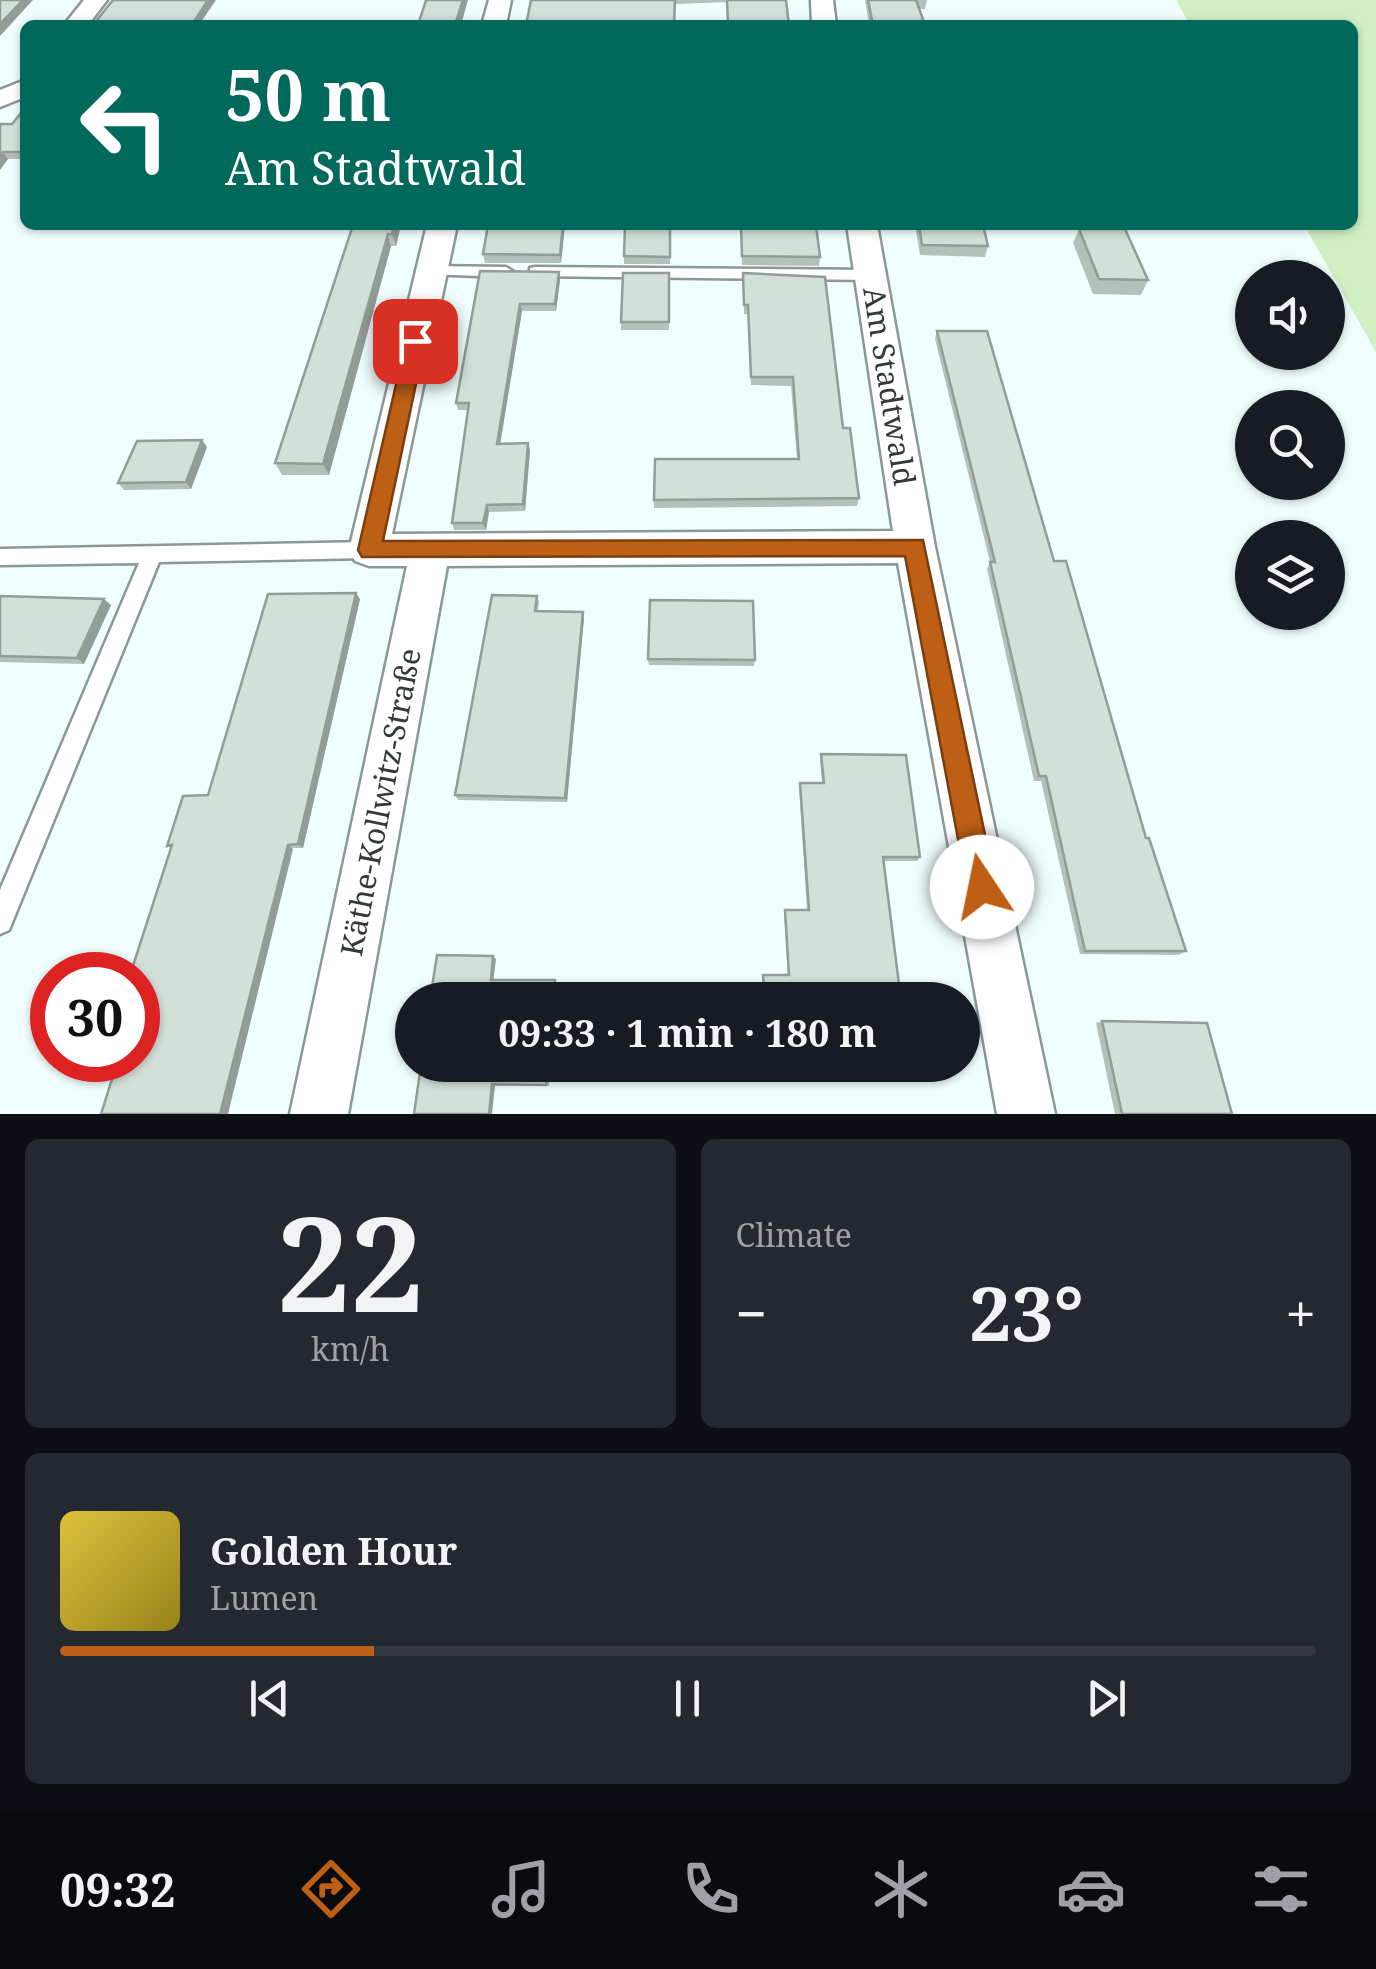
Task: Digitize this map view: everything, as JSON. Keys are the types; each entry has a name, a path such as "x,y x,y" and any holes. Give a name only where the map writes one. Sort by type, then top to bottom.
{"street":[{"path":"80,20 96,0"},
{"path":"441,230 370,550 915,547"},
{"name":"Am Stadtwald","path":"863,230 915,547 1026,1114"},
{"name":"Käthe-Kollwitz-Straße","path":"319,1114 430,550"}],"lane":[{"path":"430,271 873,275"},
{"path":"0,557 370,550"},
{"path":"0,921 151,557"}],"green space":[{"path":"1176,0 1376,0 1376,352 1345,297 1345,260 1324,260 1307,230 1358,230 1358,20 1187,20"}],"building":[{"path":"0,0 23,0 0,24"},
{"path":"113,0 208,0 195,20 97,20"},
{"path":"426,0 463,0 457,20 420,20"},
{"path":"531,0 675,0 674,20 527,20"},
{"path":"727,0 786,0 788,20 728,20"},
{"path":"868,0 916,0 923,20 872,20"},
{"path":"20,114 20,152 3,152 0,156 0,124 12,124"},
{"path":"351,230 393,230 388,234 323,464 275,463"},
{"path":"487,230 562,230 560,255 483,254"},
{"path":"625,230 670,230 670,257 624,256"},
{"path":"741,230 817,230 820,257 742,256"},
{"path":"920,230 984,230 988,246 922,245"},
{"path":"1079,230 1125,230 1148,280 1099,279"},
{"path":"480,271 559,272 555,304 520,304 497,444 528,443 523,504 487,505 483,523 452,523 469,403 456,403"},
{"path":"623,273 669,273 669,322 621,322"},
{"path":"743,273 825,277 843,428 850,428 859,498 654,500 655,459 799,459 793,377 751,377"},
{"path":"937,331 987,331 1054,561 1066,561 1146,838 1186,951 1085,951 1046,776 1039,776 990,562 995,562"},
{"path":"202,440 186,482 118,483 137,441"},
{"path":"356,593 298,844 288,845 220,1114 101,1114 111,1082 160,1082 160,952 137,952 172,845 167,846 183,796 208,795 268,594"},
{"path":"492,595 537,596 535,611 583,612 565,798 455,795"},
{"path":"0,596 104,599 77,658 0,656"},
{"path":"650,600 753,601 755,660 648,659"},
{"path":"821,754 906,755 920,857 883,857 899,982 764,982 763,975 789,975 785,910 809,910 800,783 824,783"},
{"path":"437,955 493,956 491,980 555,980 555,982 433,982"},
{"path":"1102,1021 1207,1023 1232,1114 1122,1114"},
{"path":"419,1082 546,1082 492,1084 489,1114 414,1114"}],"route":[{"path":"415,341 370,550 915,547 982,887"}]}
